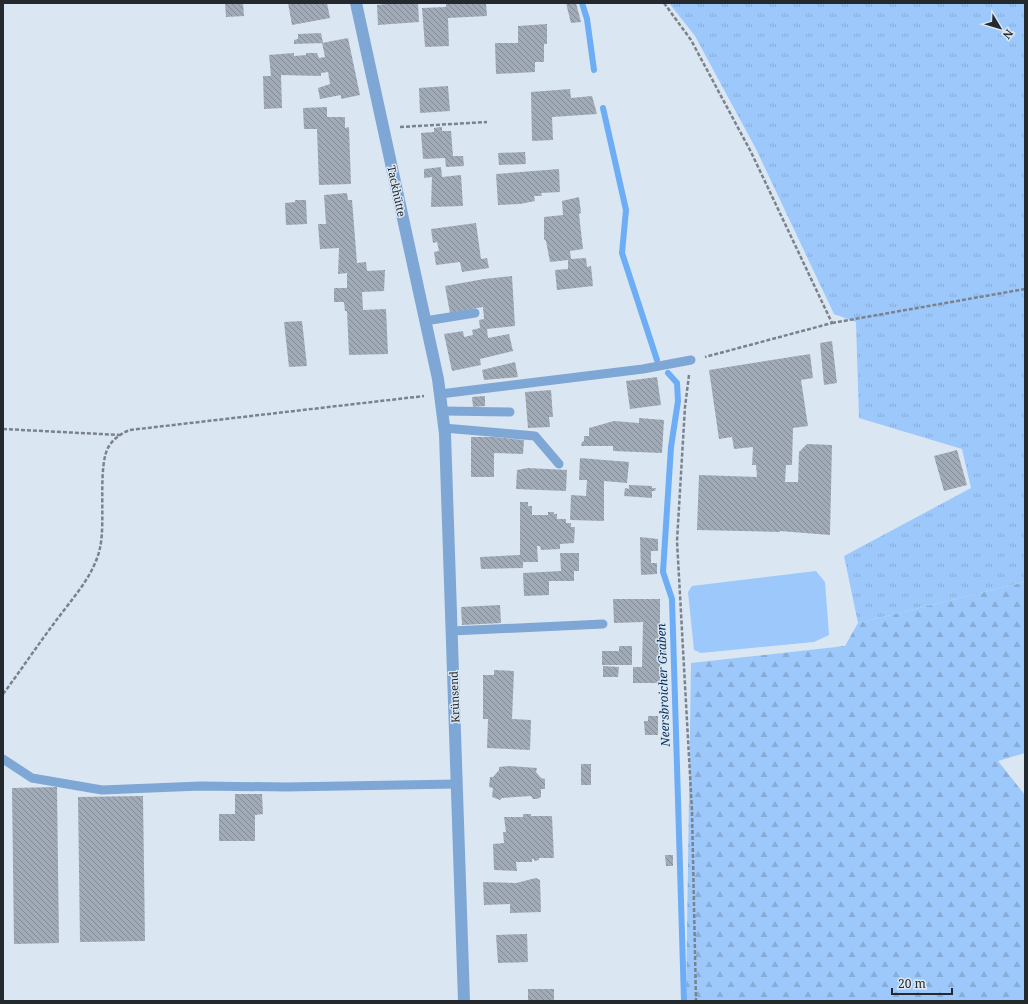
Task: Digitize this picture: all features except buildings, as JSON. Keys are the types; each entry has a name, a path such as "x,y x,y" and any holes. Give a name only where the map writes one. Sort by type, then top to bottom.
{"street":[{"name":"Tackhütte","path":"356,3 440,394"},
{"name":"Krünsend","path":"440,394 444,428 464,1001"}],"lane":[{"path":"425,321 475,313"},
{"path":"440,394 643,369 691,360"},
{"path":"442,411 510,412"},
{"path":"444,428 535,436 559,464"},
{"path":"452,631 603,624"},
{"path":"3,759 32,778 102,790 201,786 286,787 456,784"}],"path":[{"path":"664,3 691,40 751,152 832,323"},
{"path":"383,131 399,127 487,122"},
{"path":"696,1001 692,811 677,541 685,407 691,360 832,323 1025,288"},
{"path":"3,694 82,584 95,563 100,549 103,527 103,462 108,446 120,435 130,430 440,394"},
{"path":"3,429 120,435"}],"green space":[{"path":"669,3 1025,3 1025,582 858,623 844,556 971,488 962,449 859,418 856,322 834,314 756,149 695,36"},
{"path":"816,571 825,582 829,635 814,642 701,653 694,650 688,592 692,586"},
{"path":"1025,582 1025,753 998,761 1025,795 1025,1001 686,1001 691,663 845,646 858,623"}],"waterway":[{"name":"Neersbroicher Graben","path":"582,3 587,19 594,70"},
{"name":"Neersbroicher Graben","path":"603,108 626,210 622,253 657,360"},
{"name":"Neersbroicher Graben","path":"668,373 677,383 678,401 671,447 663,572 672,599 684,1001"}]}
